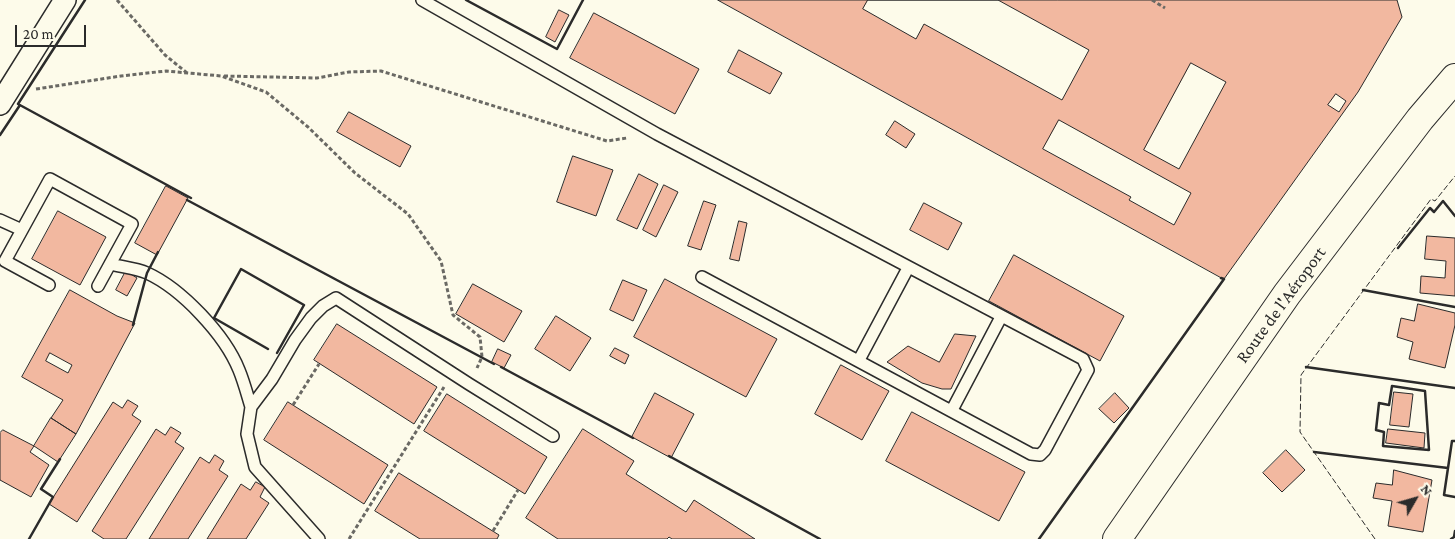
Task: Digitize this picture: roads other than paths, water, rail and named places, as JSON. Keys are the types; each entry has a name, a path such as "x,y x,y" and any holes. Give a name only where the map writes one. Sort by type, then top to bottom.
{"main road":[{"name":"Route de l'Aéroport","path":"1117,539 1287,294 1420,119 1455,78"}],"street":[{"path":"4,99 64,0"}],"lane":[{"path":"422,0 657,134 1083,359 1088,370 1045,450 1040,455 1031,454 702,277"},
{"path":"49,285 5,261 50,179 132,224 98,286"},
{"path":"0,220 22,230"},
{"path":"110,264 147,273 165,284 196,309 221,337 239,369 251,407 247,434 255,467 319,539"},
{"path":"859,360 908,268"},
{"path":"251,407 272,379 306,325 323,306 336,298 553,436"},
{"path":"952,410 1001,317"}]}
